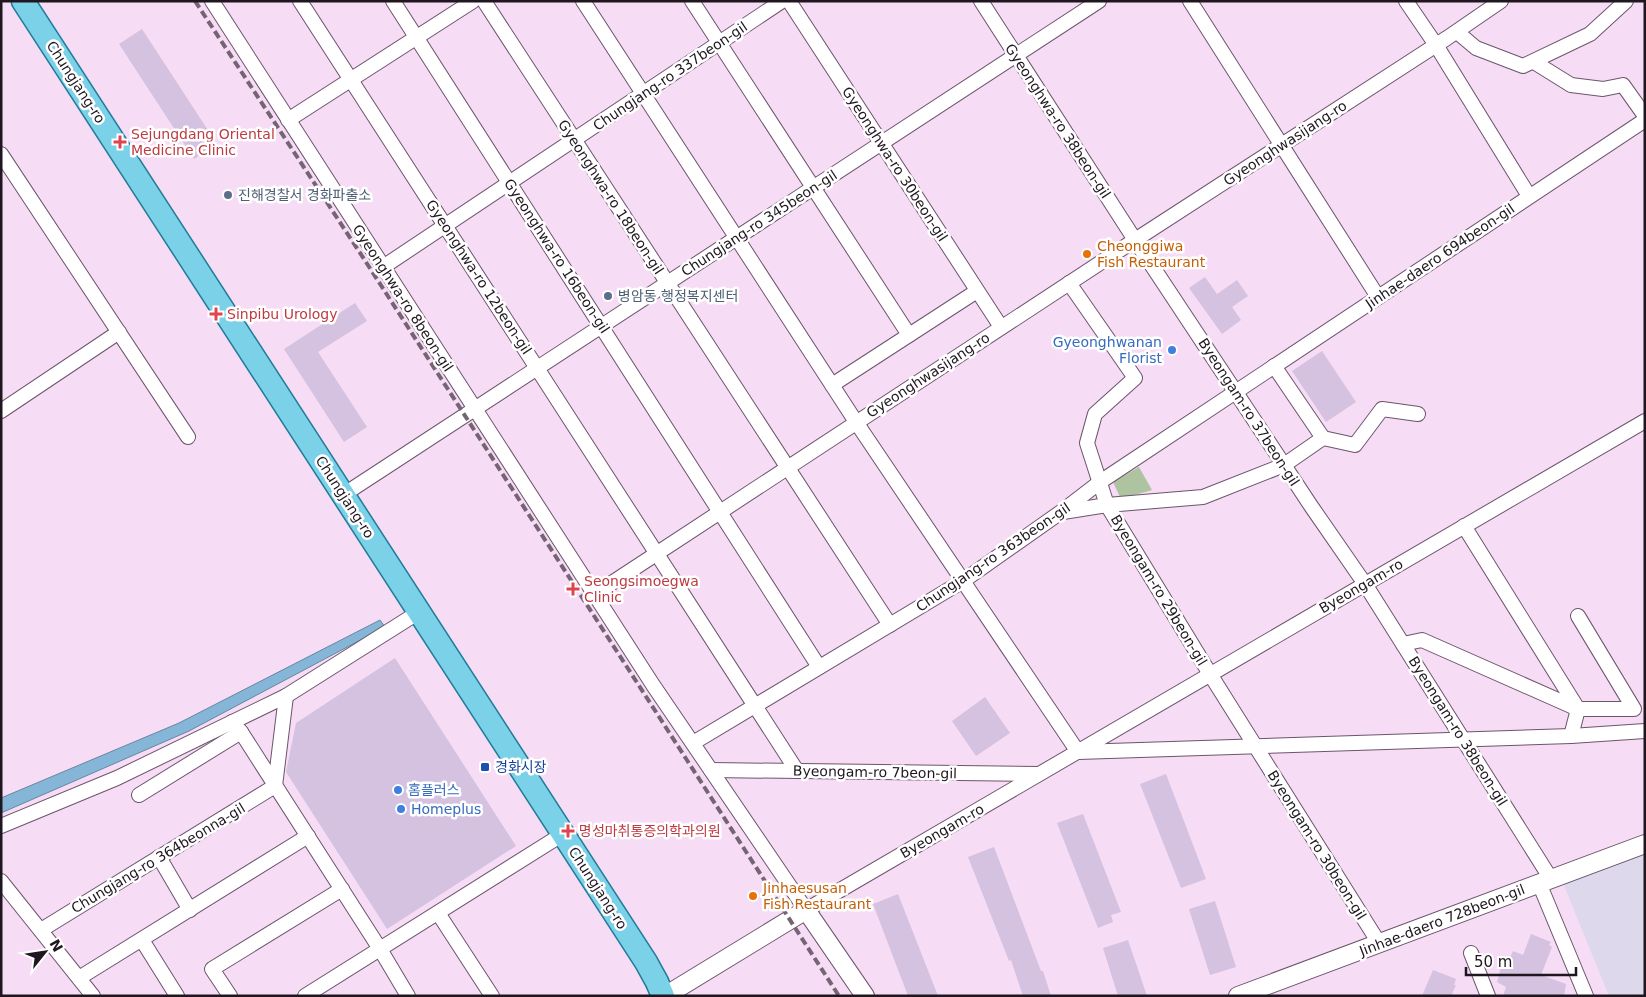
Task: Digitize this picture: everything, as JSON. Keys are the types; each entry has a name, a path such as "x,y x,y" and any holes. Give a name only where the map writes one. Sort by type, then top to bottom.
{"main road":[{"name":"Chungjang-ro","path":"23,1 646,962 664,996"}],"street":[{"name":"Gyeonghwa-ro 8beon-gil","path":"212,1 595,594"},
{"name":"Gyeonghwa-ro 12beon-gil","path":"300,1 658,553"},
{"name":"Gyeonghwa-ro 16beon-gil","path":"393,1 721,511"},
{"path":"288,120 473,1"},
{"name":"Gyeonghwa-ro 18beon-gil","path":"484,1 788,468"},
{"path":"583,1 856,422 1078,752"},
{"path":"692,1 909,334"},
{"name":"Chungjang-ro 337beon-gil","path":"383,267 782,1"},
{"name":"Gyeonghwa-ro 38beon-gil","path":"981,1 1135,240"},
{"name":"Chungjang-ro 345beon-gil","path":"343,495 1099,1"},
{"path":"1190,1 1378,297"},
{"path":"1406,1 1436,45 1529,196"},
{"name":"Gyeonghwasijang-ro","path":"595,594 1001,327 1457,32 1501,1"},
{"path":"1457,32 1476,48 1523,66 1590,34 1626,1"},
{"name":"Gyeonghwa-ro 30beon-gil","path":"795,5 881,143 1001,327"},
{"path":"1534,62 1571,85 1603,89 1623,85 1645,116"},
{"name":"Jinhae-daero 694beon-gil","path":"1236,391 1645,120"},
{"path":"1,154 188,437"},
{"name":"Byeongam-ro 37beon-gil","path":"1135,240 1365,584"},
{"path":"1069,283 1134,378 1095,414 1087,443 1107,505"},
{"path":"832,385 977,291"},
{"path":"1,411 119,332"},
{"path":"1274,366 1323,438 1355,445 1382,409 1418,414"},
{"name":"Chungjang-ro 363beon-gil","path":"693,743 963,580 1061,512 1100,482 1236,391"},
{"name":"Byeongam-ro","path":"806,910 1645,421"},
{"path":"1061,512 1107,505 1203,497 1284,465 1323,438"},
{"path":"788,468 890,625"},
{"name":"Byeongam-ro 29beon-gil","path":"1107,505 1210,674"},
{"path":"721,511 819,667"},
{"path":"1464,526 1578,709 1571,736"},
{"path":"658,553 797,771"},
{"name":"Byeongam-ro 38beon-gil","path":"1365,584 1463,739 1545,881 1586,996"},
{"path":"595,594 711,770 865,996"},
{"path":"139,795 236,727 419,612"},
{"path":"1403,644 1422,640 1578,709 1634,709 1578,616"},
{"name":"Byeongam-ro 30beon-gil","path":"1210,674 1379,943"},
{"path":"275,786 286,696"},
{"path":"236,727 342,889 408,996"},
{"path":"1,826 236,727"},
{"path":"1255,746 1571,736 1645,731"},
{"name":"Byeongam-ro","path":"1078,752 1255,746"},
{"name":"Byeongam-ro 7beon-gil","path":"711,770 1038,774"},
{"name":"Chungjang-ro 364beonna-gil","path":"40,930 275,786"},
{"path":"305,996 563,834"},
{"path":"80,978 308,836"},
{"name":"Jinhae-daero 728beon-gil","path":"1238,996 1645,844"},
{"path":"159,857 190,910"},
{"path":"1,881 93,996"},
{"path":"230,996 212,969 342,889"},
{"path":"664,996 806,910"},
{"path":"438,913 492,996"},
{"path":"142,940 177,996"},
{"path":"1471,953 1488,996"}],"shaded area":[{"path":"1645,847 1645,996 1609,996 1560,876"}],"green space":[{"path":"1139,467 1152,490 1121,499 1113,482"}],"water":[{"path":"380,620 385,627 189,731 1,813 1,798 179,723"}],"building":[{"path":"142,29 217,144 194,159 119,44"},
{"path":"1205,277 1217,294 1237,280 1248,296 1232,307 1241,320 1222,334 1189,288"},
{"path":"355,303 367,321 318,352 367,427 344,442 284,349"},
{"path":"1322,351 1356,402 1326,422 1292,371"},
{"name":"Homeplus","path":"395,658 516,846 387,929 286,772 296,723"},
{"path":"985,697 1010,733 976,756 952,721"},
{"path":"1166,774 1206,879 1181,888 1140,784"},
{"path":"1083,814 1121,912 1111,915 1113,922 1098,928 1057,823"},
{"path":"994,847 1051,996 1023,996 1011,960 1009,961 968,857"},
{"path":"898,894 938,996 908,996 873,904"},
{"path":"1215,901 1236,967 1210,975 1189,909"},
{"path":"1531,934 1551,942 1549,945 1552,947 1541,975 1566,984 1564,996 1503,996 1506,987 1497,982 1503,960 1506,956 1510,958 1513,951 1523,955"},
{"path":"1128,940 1147,996 1118,996 1103,948"},
{"path":"1433,970 1456,979 1454,985 1456,985 1451,996 1422,996"}],"railway":[{"path":"195,1 364,259 839,996"}],"place":[{"name":"Sejungdang Oriental Medicine Clinic","path":"120,142"},
{"name":"진해경찰서 경화파출소","path":"228,195"},
{"name":"Cheonggiwa Fish Restaurant","path":"1087,254"},
{"name":"병암동 행정복지센터","path":"608,296"},
{"name":"Sinpibu Urology","path":"216,314"},
{"name":"Gyeonghwanan Florist","path":"1172,350"},
{"name":"Seongsimoegwa Clinic","path":"573,589"},
{"name":"경화시장","path":"485,767"},
{"name":"홈플러스","path":"398,790"},
{"name":"Homeplus","path":"401,809"},
{"name":"명성마취통증의학과의원","path":"568,831"},
{"name":"Jinhaesusan Fish Restaurant","path":"753,896"}]}
